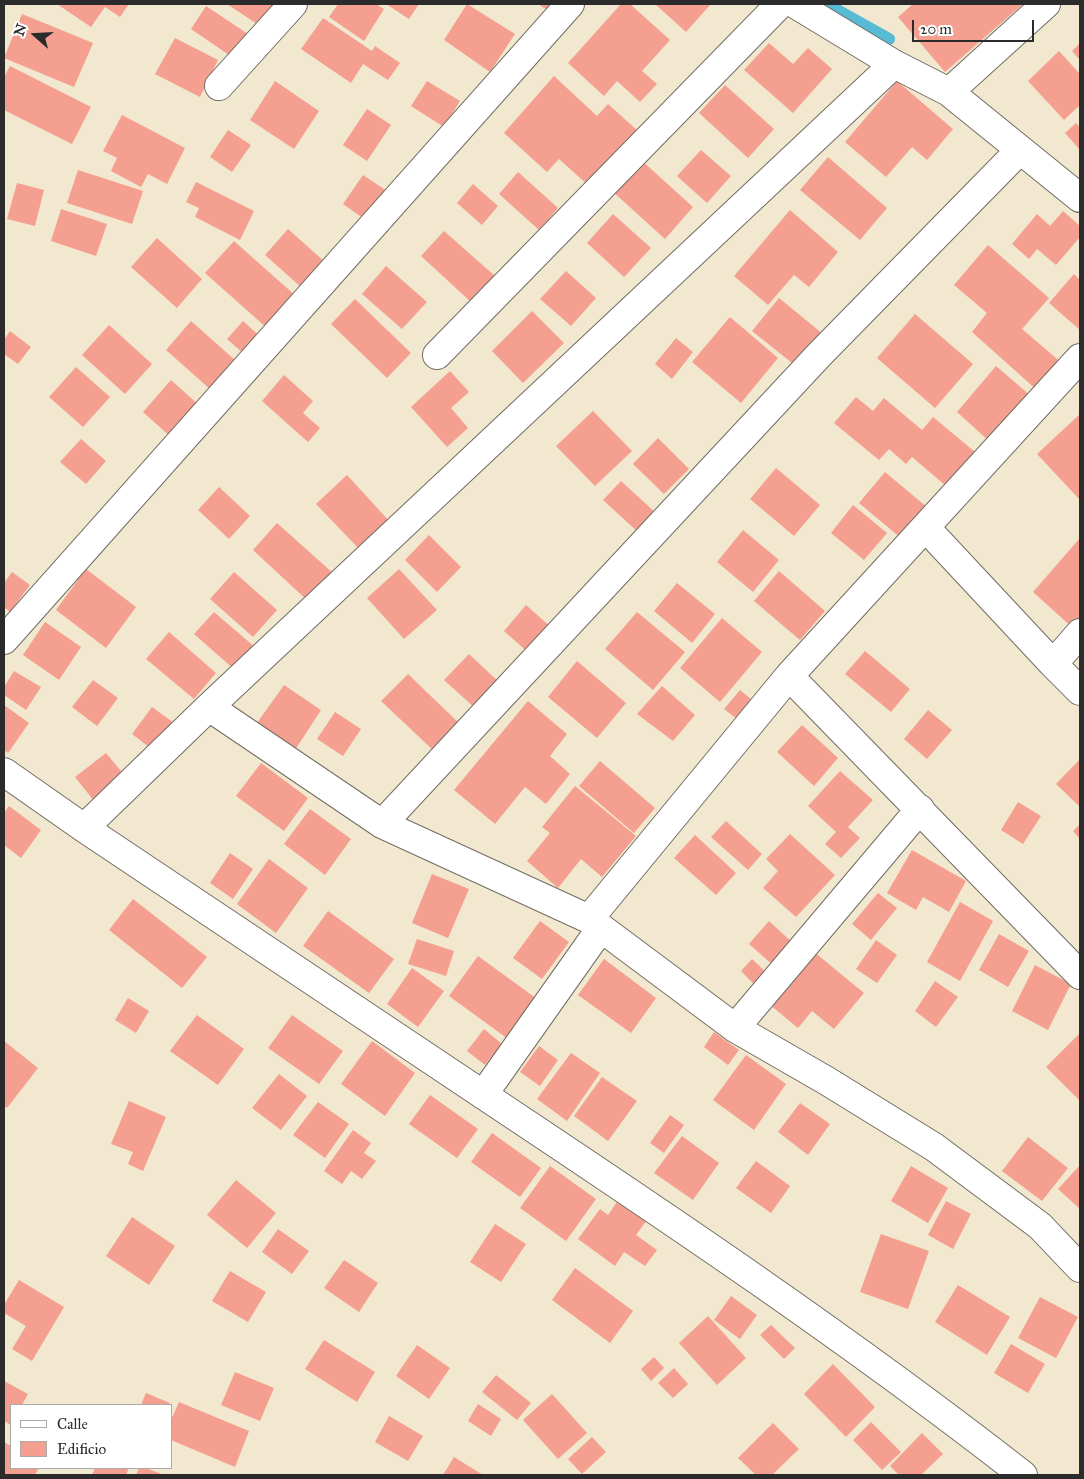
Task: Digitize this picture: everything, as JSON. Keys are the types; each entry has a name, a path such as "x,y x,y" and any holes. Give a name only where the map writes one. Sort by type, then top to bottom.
{"street":[{"path":"219,86 293,4"},
{"path":"4,640 570,4"},
{"path":"437,356 780,4"},
{"path":"795,4 894,64 949,92 1080,198"},
{"path":"949,92 1046,4"},
{"path":"84,828 209,707 894,64"},
{"path":"382,824 819,355 1020,150"},
{"path":"483,1095 595,923 790,676 1080,358"},
{"path":"926,528 1080,691"},
{"path":"1053,664 1080,633"},
{"path":"790,676 1080,975"},
{"path":"209,707 382,824 595,923 735,1028 827,1081 934,1147 1040,1226 1080,1268"},
{"path":"4,772 84,828 622,1187 825,1327 1023,1475"},
{"path":"735,1028 920,809"}],"building":[{"path":"57,4 129,4 120,17 105,7 91,27"},
{"path":"227,4 275,4 260,26"},
{"path":"338,4 376,4 384,9 364,41 329,17"},
{"path":"386,4 419,4 409,19"},
{"path":"467,4 515,34 490,72 444,40"},
{"path":"538,4 551,4 547,10"},
{"path":"621,4 630,4 670,40 642,71 657,84 640,102 617,81 604,96 568,63"},
{"path":"655,4 711,4 686,32"},
{"path":"913,4 1023,4 945,72 898,17"},
{"path":"206,6 248,34 232,57 191,29"},
{"path":"22,14 93,43 74,87 4,58"},
{"path":"323,18 372,51 375,46 400,63 388,80 363,64 351,83 301,49"},
{"path":"175,38 218,60 200,97 155,74"},
{"path":"769,43 793,64 808,48 832,69 793,113 744,70"},
{"path":"1080,43 1080,60 1072,51"},
{"path":"1059,51 1080,74 1080,105 1064,120 1028,81"},
{"path":"10,66 91,107 72,144 4,110 4,77"},
{"path":"554,76 597,116 608,104 638,131 589,186 559,159 547,172 504,133"},
{"path":"275,81 319,111 294,149 250,120"},
{"path":"427,81 460,101 444,127 411,106"},
{"path":"897,81 953,129 927,160 912,147 886,177 845,142"},
{"path":"725,85 774,129 748,158 699,113"},
{"path":"367,109 391,125 367,161 343,145"},
{"path":"122,115 185,148 167,184 148,174 141,187 111,171 117,158 103,151"},
{"path":"1076,123 1080,128 1080,150 1065,133"},
{"path":"228,130 251,145 232,172 210,157"},
{"path":"701,150 731,176 707,203 677,176"},
{"path":"828,157 887,208 860,240 800,190"},
{"path":"640,159 693,207 665,239 612,191"},
{"path":"78,170 143,191 132,224 67,203"},
{"path":"518,172 558,208 539,230 499,194"},
{"path":"363,175 390,193 370,223 343,204"},
{"path":"196,182 254,211 240,240 195,217 199,208 186,202"},
{"path":"17,183 44,190 35,226 7,219"},
{"path":"473,184 498,206 482,225 457,203"},
{"path":"61,209 107,224 96,256 51,241"},
{"path":"790,210 838,252 809,287 794,275 768,305 734,276"},
{"path":"1063,211 1080,226 1080,237 1056,265 1037,249 1029,259 1012,244 1037,214 1050,226"},
{"path":"613,214 651,248 624,277 587,243"},
{"path":"288,229 325,262 302,288 265,255"},
{"path":"444,231 495,276 471,302 421,256"},
{"path":"157,238 202,279 177,308 131,267"},
{"path":"234,241 297,297 268,329 205,273"},
{"path":"988,245 1049,298 1022,329 1063,364 1039,392 972,332 987,313 954,285"},
{"path":"386,266 427,302 402,329 362,294"},
{"path":"566,271 596,298 571,326 540,299"},
{"path":"1074,274 1080,280 1080,330 1049,303"},
{"path":"779,298 829,339 802,371 752,331"},
{"path":"355,299 411,353 387,378 331,324"},
{"path":"532,311 564,343 523,383 492,351"},
{"path":"915,314 973,364 935,408 877,358"},
{"path":"730,317 778,358 741,403 692,362"},
{"path":"191,321 236,361 211,390 166,350"},
{"path":"243,321 267,343 251,360 227,339"},
{"path":"109,325 152,364 125,394 82,355"},
{"path":"10,331 31,347 18,364 4,354 4,340"},
{"path":"676,338 693,352 672,379 655,364"},
{"path":"996,366 1031,396 990,442 957,412"},
{"path":"76,367 110,397 83,427 49,397"},
{"path":"450,371 469,392 451,408 468,428 447,447 411,407"},
{"path":"284,375 313,401 303,413 320,428 308,442 262,401"},
{"path":"171,380 201,407 173,439 143,412"},
{"path":"856,397 873,411 884,398 922,430 933,417 975,452 946,486 912,457 906,464 889,449 879,460 834,423"},
{"path":"593,411 632,451 595,486 556,446"},
{"path":"1080,414 1080,500 1037,454"},
{"path":"658,438 689,469 664,494 633,464"},
{"path":"81,439 106,461 86,484 60,462"},
{"path":"776,468 820,505 794,536 750,499"},
{"path":"885,472 934,513 908,544 859,503"},
{"path":"347,475 391,523 361,551 316,504"},
{"path":"621,481 657,514 640,534 603,500"},
{"path":"219,487 250,516 229,539 198,510"},
{"path":"853,505 887,533 864,560 831,533"},
{"path":"277,523 334,574 309,602 253,550"},
{"path":"743,530 779,560 753,592 717,562"},
{"path":"429,535 461,567 437,592 405,560"},
{"path":"1080,538 1080,621 1074,629 1033,592"},
{"path":"86,569 136,607 106,648 56,610"},
{"path":"399,569 437,610 404,639 367,598"},
{"path":"779,571 825,611 800,640 754,601"},
{"path":"12,572 30,585 10,612 4,607 4,583"},
{"path":"234,572 277,610 253,637 210,599"},
{"path":"677,583 715,614 692,643 654,611"},
{"path":"526,605 553,629 531,655 504,631"},
{"path":"214,612 256,648 236,671 194,634"},
{"path":"637,612 685,652 653,690 605,649"},
{"path":"722,618 762,652 720,702 680,668"},
{"path":"45,622 81,647 59,680 23,655"},
{"path":"169,632 216,673 194,699 146,659"},
{"path":"865,651 910,689 891,712 845,674"},
{"path":"469,654 501,684 476,709 444,680"},
{"path":"577,661 626,703 597,738 548,697"},
{"path":"14,671 41,687 26,710 4,695 4,687"},
{"path":"408,674 461,725 435,752 381,701"},
{"path":"93,680 118,698 97,726 72,707"},
{"path":"284,685 321,710 295,750 257,723"},
{"path":"662,686 695,715 673,741 637,714"},
{"path":"740,690 756,703 741,722 724,709"},
{"path":"528,701 567,734 550,756 570,774 546,804 525,787 495,824 454,790"},
{"path":"4,705 29,723 8,753 4,750"},
{"path":"152,707 178,726 158,754 132,734"},
{"path":"928,710 952,730 927,759 904,739"},
{"path":"335,712 361,729 343,756 317,739"},
{"path":"802,725 838,758 814,786 777,752"},
{"path":"106,753 125,776 94,801 75,777"},
{"path":"1080,759 1080,807 1056,784"},
{"path":"600,761 655,808 634,833 579,786"},
{"path":"261,763 308,798 284,831 236,796"},
{"path":"840,771 873,800 848,827 860,838 841,858 825,844 836,832 808,806"},
{"path":"575,786 636,836 602,877 581,859 558,888 527,861 550,833 542,827"},
{"path":"1018,802 1041,816 1023,844 1001,830"},
{"path":"9,806 41,830 21,858 4,845 4,813"},
{"path":"310,809 351,839 325,875 284,844"},
{"path":"726,821 762,854 748,870 711,837"},
{"path":"1080,824 1080,839 1073,831"},
{"path":"790,834 835,875 796,917 763,888 778,871 766,859"},
{"path":"695,835 736,873 716,895 674,858"},
{"path":"912,850 966,881 949,912 923,897 916,910 887,893"},
{"path":"230,853 253,869 233,899 210,883"},
{"path":"269,859 308,888 276,933 237,904"},
{"path":"432,874 469,889 448,938 412,923"},
{"path":"878,893 897,908 871,940 852,924"},
{"path":"133,899 207,957 182,988 109,930"},
{"path":"960,902 993,921 960,981 927,962"},
{"path":"328,911 394,959 369,993 303,946"},
{"path":"540,921 569,942 542,979 513,958"},
{"path":"769,921 794,944 774,966 749,944"},
{"path":"999,934 1029,951 1008,987 979,970"},
{"path":"417,939 454,951 446,976 408,964"},
{"path":"876,940 897,955 877,983 856,969"},
{"path":"813,951 864,993 834,1029 812,1011 798,1028 769,1004"},
{"path":"478,956 537,999 508,1039 449,996"},
{"path":"604,959 656,998 631,1033 578,995"},
{"path":"752,959 768,974 756,986 741,971"},
{"path":"1035,965 1071,984 1048,1030 1012,1011"},
{"path":"412,968 444,991 418,1027 387,1004"},
{"path":"935,981 958,997 936,1027 915,1011"},
{"path":"128,998 149,1011 136,1033 115,1020"},
{"path":"197,1015 244,1049 218,1085 170,1051"},
{"path":"292,1015 343,1051 319,1084 268,1048"},
{"path":"484,1029 502,1044 485,1065 467,1051"},
{"path":"714,1032 739,1050 728,1065 704,1047"},
{"path":"1080,1033 1080,1101 1046,1067"},
{"path":"4,1041 38,1068 7,1108 4,1105"},
{"path":"372,1041 415,1073 385,1116 341,1084"},
{"path":"539,1046 558,1060 540,1086 520,1072"},
{"path":"571,1053 600,1073 567,1121 537,1099"},
{"path":"746,1055 786,1084 754,1130 713,1100"},
{"path":"279,1074 307,1096 281,1130 252,1108"},
{"path":"602,1077 637,1101 608,1141 574,1116"},
{"path":"430,1095 478,1129 457,1158 409,1124"},
{"path":"129,1101 166,1117 143,1171 128,1164 133,1152 111,1144"},
{"path":"318,1102 349,1124 325,1158 293,1135"},
{"path":"800,1103 830,1124 808,1155 778,1132"},
{"path":"670,1115 684,1125 664,1153 650,1143"},
{"path":"353,1130 371,1143 364,1153 376,1161 362,1179 351,1171 342,1184 324,1171"},
{"path":"492,1133 541,1168 520,1197 471,1162"},
{"path":"682,1136 719,1163 693,1200 654,1173"},
{"path":"1028,1137 1068,1168 1042,1201 1002,1171"},
{"path":"756,1161 790,1186 771,1213 736,1188"},
{"path":"1080,1165 1080,1209 1058,1189"},
{"path":"550,1166 596,1199 566,1241 520,1208"},
{"path":"911,1166 948,1188 928,1223 891,1201"},
{"path":"236,1180 276,1213 247,1248 207,1215"},
{"path":"619,1199 647,1220 636,1235 657,1250 645,1266 624,1252 615,1266 578,1239 600,1209 608,1215"},
{"path":"946,1201 971,1214 953,1249 928,1235"},
{"path":"132,1217 175,1246 149,1285 106,1256"},
{"path":"495,1224 526,1244 501,1282 470,1262"},
{"path":"278,1229 309,1251 292,1274 262,1252"},
{"path":"881,1234 929,1251 908,1309 860,1292"},
{"path":"344,1260 378,1283 359,1312 324,1288"},
{"path":"575,1268 633,1311 610,1343 552,1300"},
{"path":"230,1271 266,1292 248,1322 212,1301"},
{"path":"19,1280 64,1307 32,1361 12,1349 26,1326 4,1313 4,1305"},
{"path":"958,1285 1010,1317 987,1355 935,1322"},
{"path":"731,1296 757,1315 740,1339 714,1320"},
{"path":"1040,1297 1078,1317 1056,1358 1018,1338"},
{"path":"708,1316 746,1358 717,1385 679,1343"},
{"path":"771,1325 795,1348 784,1359 760,1335"},
{"path":"324,1340 375,1372 357,1402 305,1369"},
{"path":"1011,1344 1045,1364 1028,1393 994,1373"},
{"path":"417,1345 450,1368 429,1399 396,1376"},
{"path":"654,1357 664,1368 651,1381 641,1369"},
{"path":"833,1364 875,1407 846,1437 804,1394"},
{"path":"674,1368 688,1384 673,1398 658,1383"},
{"path":"235,1372 274,1388 260,1421 221,1405"},
{"path":"496,1375 531,1403 517,1420 482,1392"},
{"path":"4,1381 28,1394 23,1404 10,1404 10,1424 4,1421"},
{"path":"146,1393 170,1403 170,1404 141,1404"},
{"path":"552,1394 587,1433 558,1459 523,1420"},
{"path":"179,1402 249,1431 235,1467 172,1440 172,1418"},
{"path":"478,1404 501,1419 491,1436 468,1421"},
{"path":"389,1416 423,1436 408,1461 375,1442"},
{"path":"871,1422 901,1452 882,1470 853,1440"},
{"path":"773,1423 799,1449 772,1475 756,1475 738,1458"},
{"path":"922,1433 943,1454 921,1475 899,1475 890,1466"},
{"path":"592,1437 606,1452 582,1474 568,1459"},
{"path":"4,1442 10,1445 10,1469 38,1469 35,1475 4,1475"},
{"path":"454,1457 483,1475 443,1475"},
{"path":"95,1469 129,1469 126,1475 92,1475"},
{"path":"139,1469 149,1469 164,1475 136,1475"}],"waterway":[{"path":"832,4 837,10 889,39"}]}
